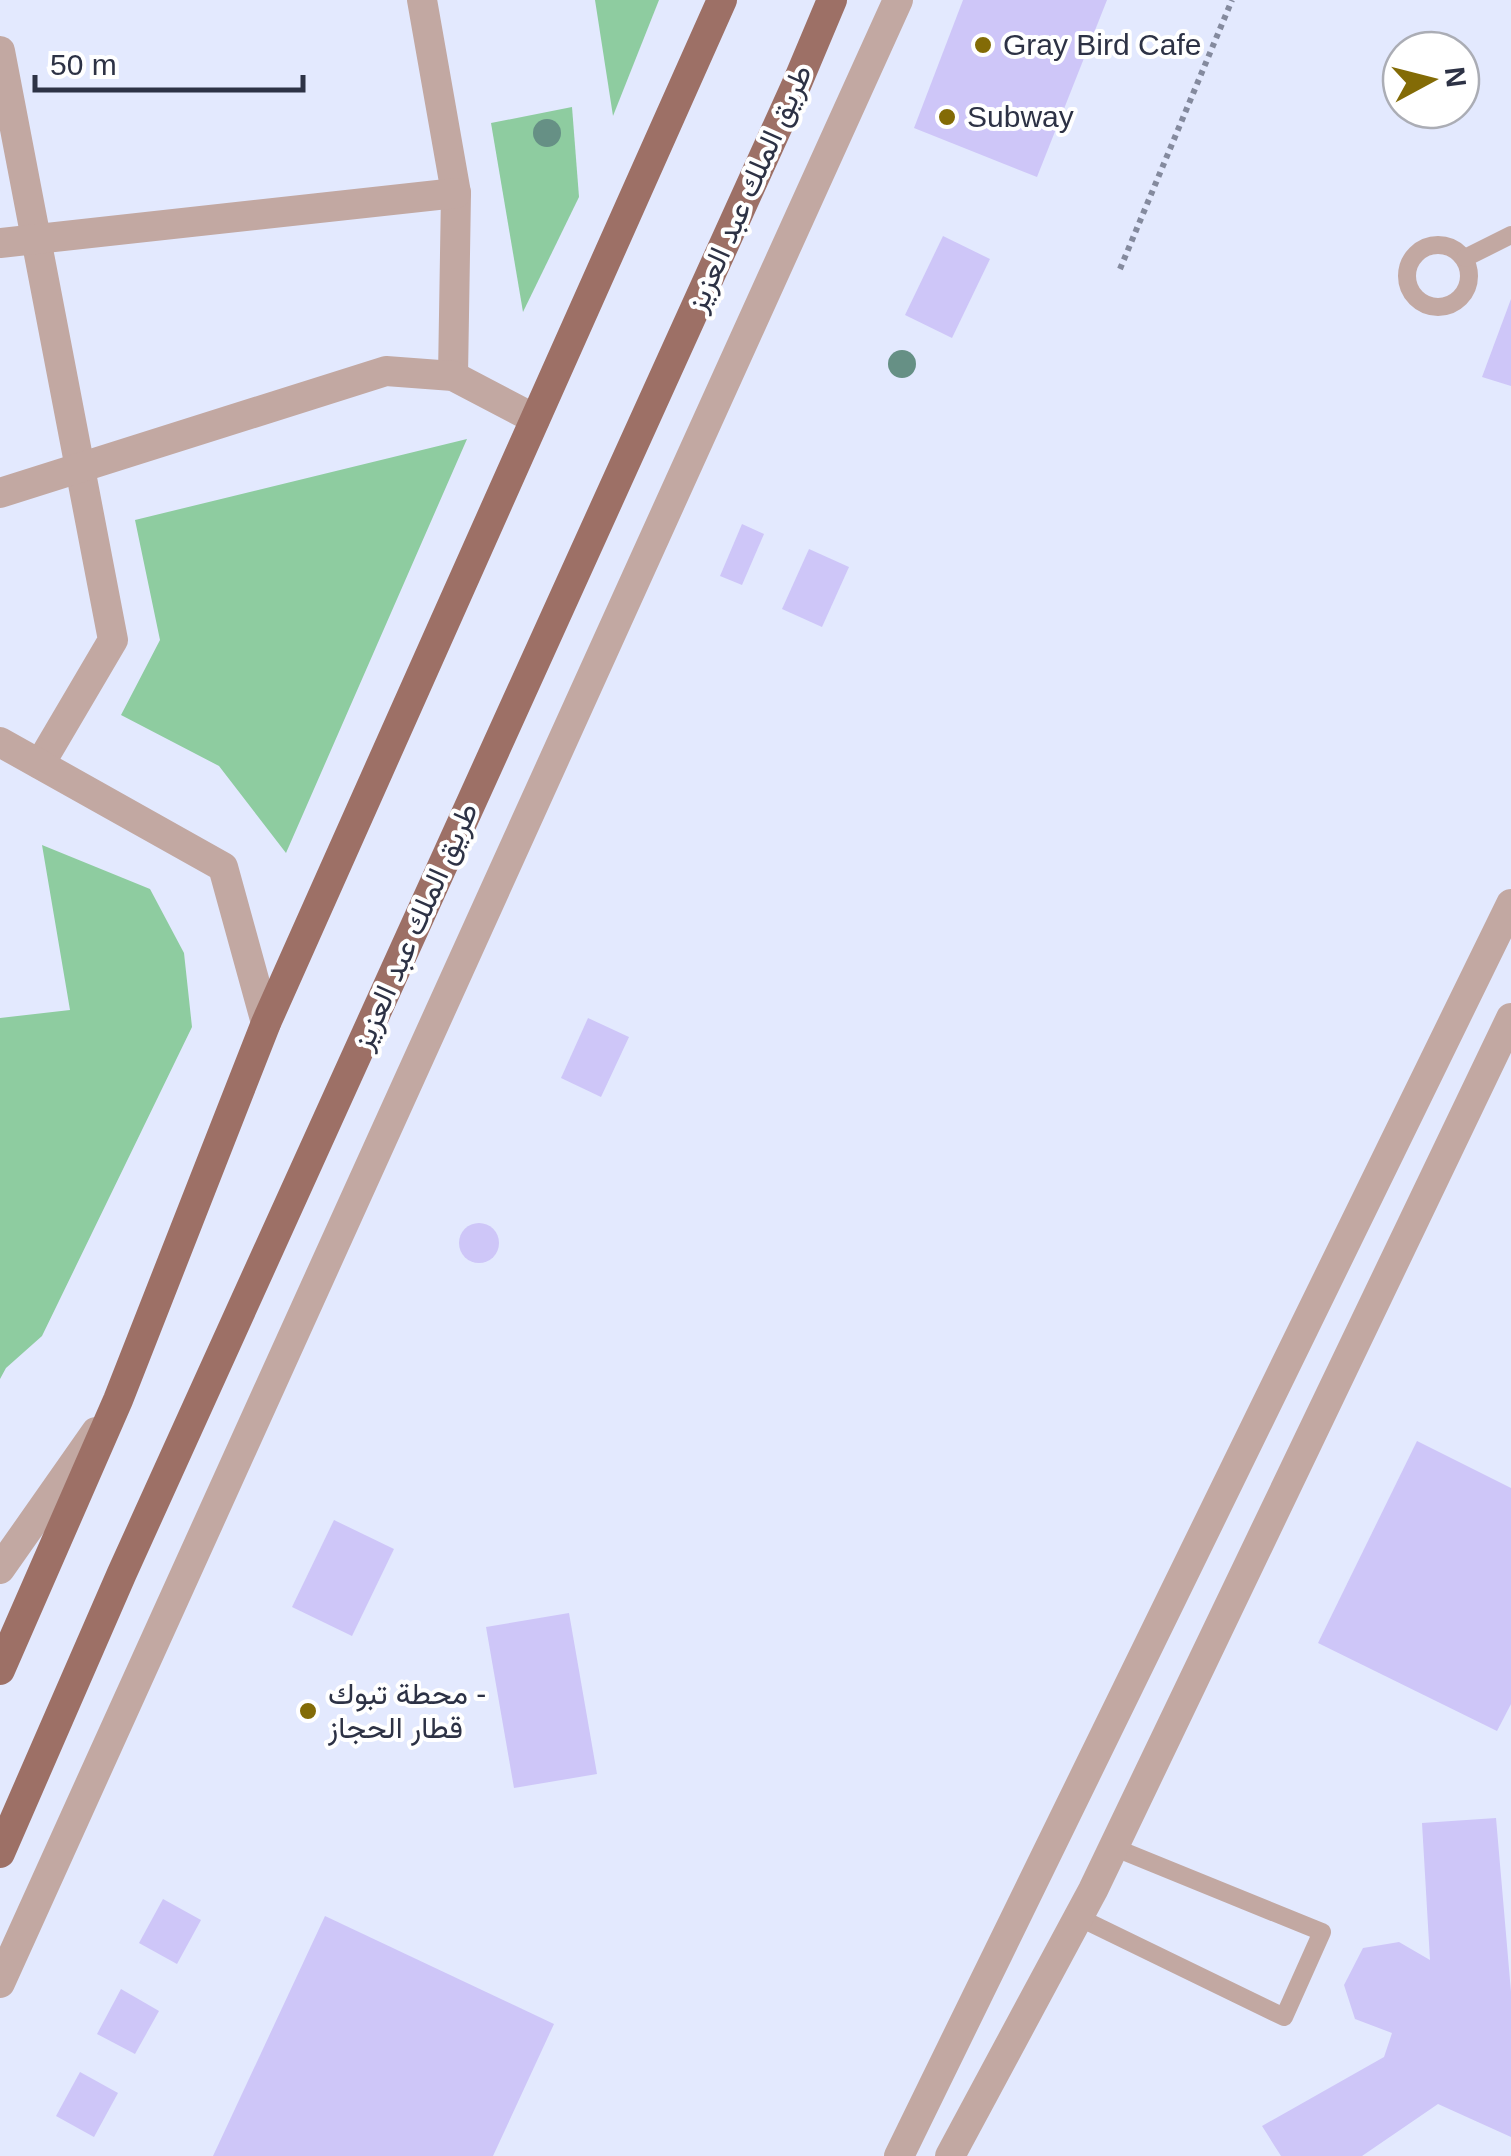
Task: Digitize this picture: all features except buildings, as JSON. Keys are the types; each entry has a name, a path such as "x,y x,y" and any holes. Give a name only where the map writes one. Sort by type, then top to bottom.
{"main road":[{"path":"0,1670 118,1400 266,1023 722,0"},
{"name":"طريق الملك عبد العزيز","path":"0,1853 122,1573 832,0"}],"street":[{"path":"422,0 456,193 453,376"},
{"path":"0,1982 898,0"},
{"path":"0,51 113,640 40,764"},
{"path":"0,243 456,193"},
{"path":"0,493 386,371 453,376 535,419"},
{"path":"0,742 223,868 266,1023"},
{"path":"899,2156 1511,904"},
{"path":"950,2156 1114,1847 1511,1018"},
{"path":"0,1569 118,1400"}],"lane":[{"path":"1465,258 1511,235"},
{"path":"1078,1917 1284,2018 1322,1932 1114,1847"}],"path":[{"path":"1120,269 1232,0"}],"green space":[{"path":"595,0 659,0 613,116"},
{"path":"572,107 579,197 523,312 491,123"},
{"path":"467,439 286,853 219,766 121,715 160,640 135,520"},
{"path":"42,845 150,889 184,953 192,1027 42,1336 6,1368 0,1379 0,1018 70,1010"}],"place":[{"name":"Gray Bird Cafe","path":"983,45"},
{"name":"Subway","path":"947,117"},
{"name":"محطة تبوك - قطار الحجاز","path":"308,1711"}]}
